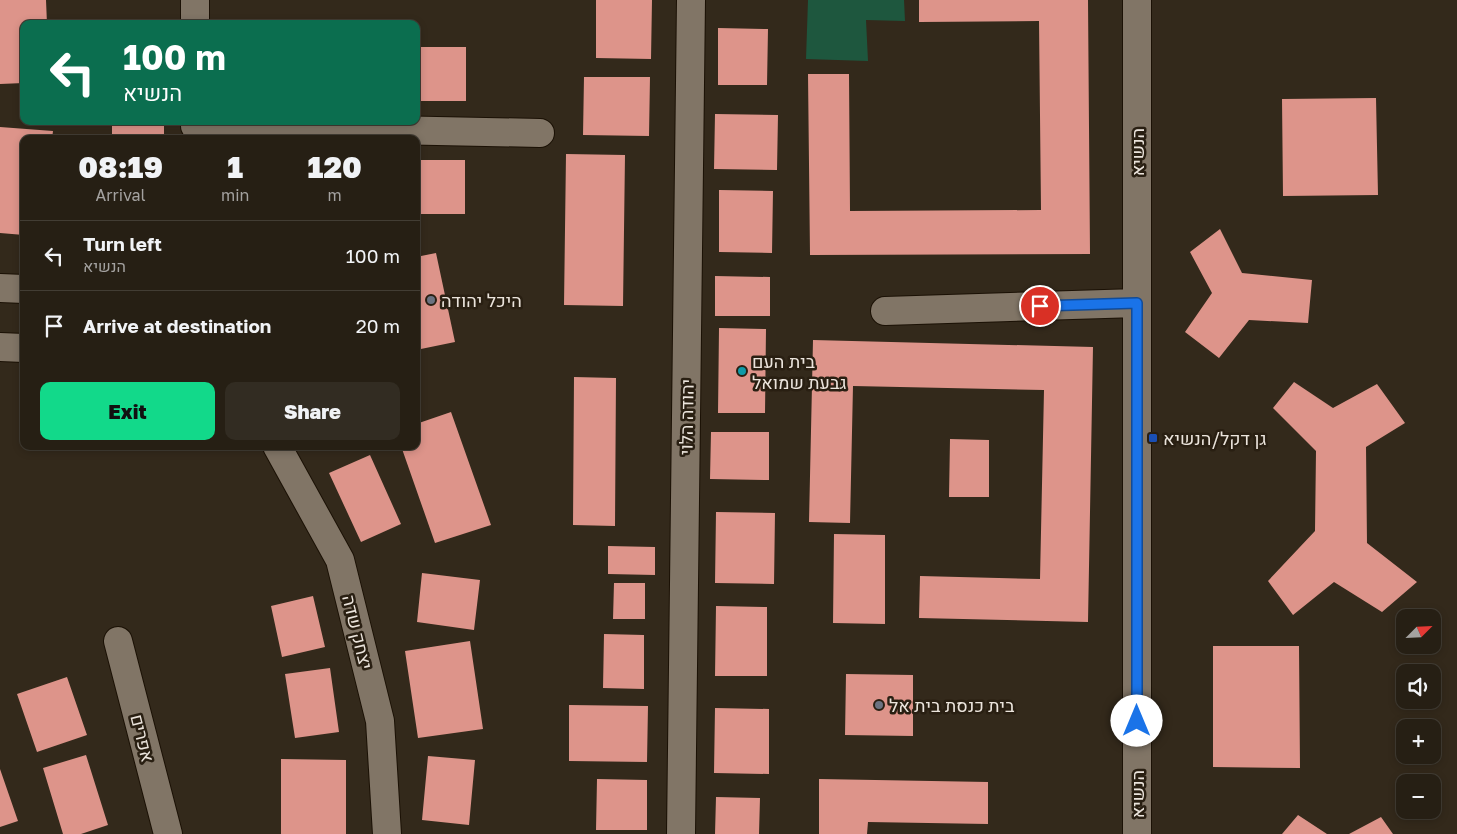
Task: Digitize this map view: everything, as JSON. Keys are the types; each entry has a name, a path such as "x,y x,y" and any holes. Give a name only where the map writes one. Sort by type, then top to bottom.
{"street":[{"path":"195,0 195,20"},
{"name":"יהודה הלוי","path":"681,834 691,0"},
{"name":"הנשיא","path":"1137,0 1137,834"},
{"path":"195,129 540,133"},
{"path":"885,311 1137,303"},
{"path":"0,347 20,348"},
{"name":"יצחק שדה","path":"279,450 340,560 380,721 387,834"},
{"name":"אפרים","path":"118,641 168,834"}],"green space":[{"path":"808,0 904,0 905,21 866,20 868,61 806,59"}],"building":[{"path":"0,0 46,0 47,20 20,20 20,83 0,84"},
{"path":"596,0 652,0 651,59 596,58"},
{"path":"919,0 1088,0 1090,254 810,255 808,74 849,74 850,211 1041,210 1039,21 919,22"},
{"path":"718,28 768,29 767,85 718,85"},
{"path":"420,47 466,47 466,101 420,101"},
{"path":"584,77 650,77 649,136 583,135"},
{"path":"1376,98 1378,195 1283,196 1282,99"},
{"path":"715,114 778,115 777,170 714,169"},
{"path":"112,125 164,125 164,135 112,135"},
{"path":"0,127 53,131 52,135 20,135 20,235 0,233"},
{"path":"566,154 625,155 623,306 564,305"},
{"path":"420,160 465,160 465,214 420,214"},
{"path":"719,190 773,191 772,253 719,252"},
{"path":"1220,229 1242,273 1312,280 1308,323 1249,320 1219,358 1185,332 1212,293 1190,252"},
{"name":"היכל יהודה","path":"436,253 455,342 420,349 420,256"},
{"path":"715,276 770,277 770,316 715,316"},
{"name":"בית העם גבעת שמואל","path":"719,328 766,329 765,413 718,413"},
{"path":"813,340 1093,347 1088,622 919,618 920,576 1040,579 1044,390 853,386 850,523 809,522"},
{"path":"574,377 616,378 615,526 573,525"},
{"path":"1294,382 1333,408 1377,384 1405,423 1366,447 1367,543 1417,582 1382,612 1334,582 1293,615 1268,581 1315,531 1316,451 1273,408"},
{"path":"451,412 491,525 435,543 402,450 420,450 420,423"},
{"path":"711,432 769,432 769,480 710,479"},
{"path":"950,439 989,440 989,497 949,497"},
{"path":"370,455 401,524 361,542 329,473"},
{"path":"716,512 775,513 774,584 715,583"},
{"path":"834,534 885,535 885,624 833,623"},
{"path":"608,546 655,547 655,575 608,574"},
{"path":"422,573 480,580 474,630 417,622"},
{"path":"614,583 645,583 645,619 613,619"},
{"path":"313,596 325,647 282,657 271,606"},
{"path":"716,606 767,607 767,676 715,676"},
{"path":"604,634 644,635 644,689 603,688"},
{"path":"470,641 483,729 418,738 405,651"},
{"path":"1213,646 1299,646 1300,768 1213,767"},
{"path":"330,668 339,732 295,738 285,674"},
{"name":"בית כנסת בית אל","path":"846,674 913,675 913,736 845,735"},
{"path":"67,677 87,735 37,752 17,694"},
{"path":"569,705 648,706 647,762 569,761"},
{"path":"715,708 769,709 769,774 714,773"},
{"path":"86,755 108,825 81,834 63,834 43,768"},
{"path":"428,756 475,760 469,825 422,820"},
{"path":"281,759 346,760 346,834 281,834"},
{"path":"0,769 18,821 0,827"},
{"path":"597,779 647,780 647,830 596,830"},
{"path":"819,779 988,782 988,824 868,822 867,834 819,834"},
{"path":"716,797 760,798 759,834 715,834"},
{"path":"1298,815 1327,834 1282,834"},
{"path":"1381,817 1393,834 1349,834"}],"place":[{"name":"היכל יהודה","path":"431,300"},
{"name":"בית העם גבעת שמואל","path":"742,371"},
{"name":"גן דקל/הנשיא","path":"1153,438"},
{"name":"בית כנסת בית אל","path":"879,705"}],"route":[{"path":"1040,306 1137,303 1137,721"}]}
